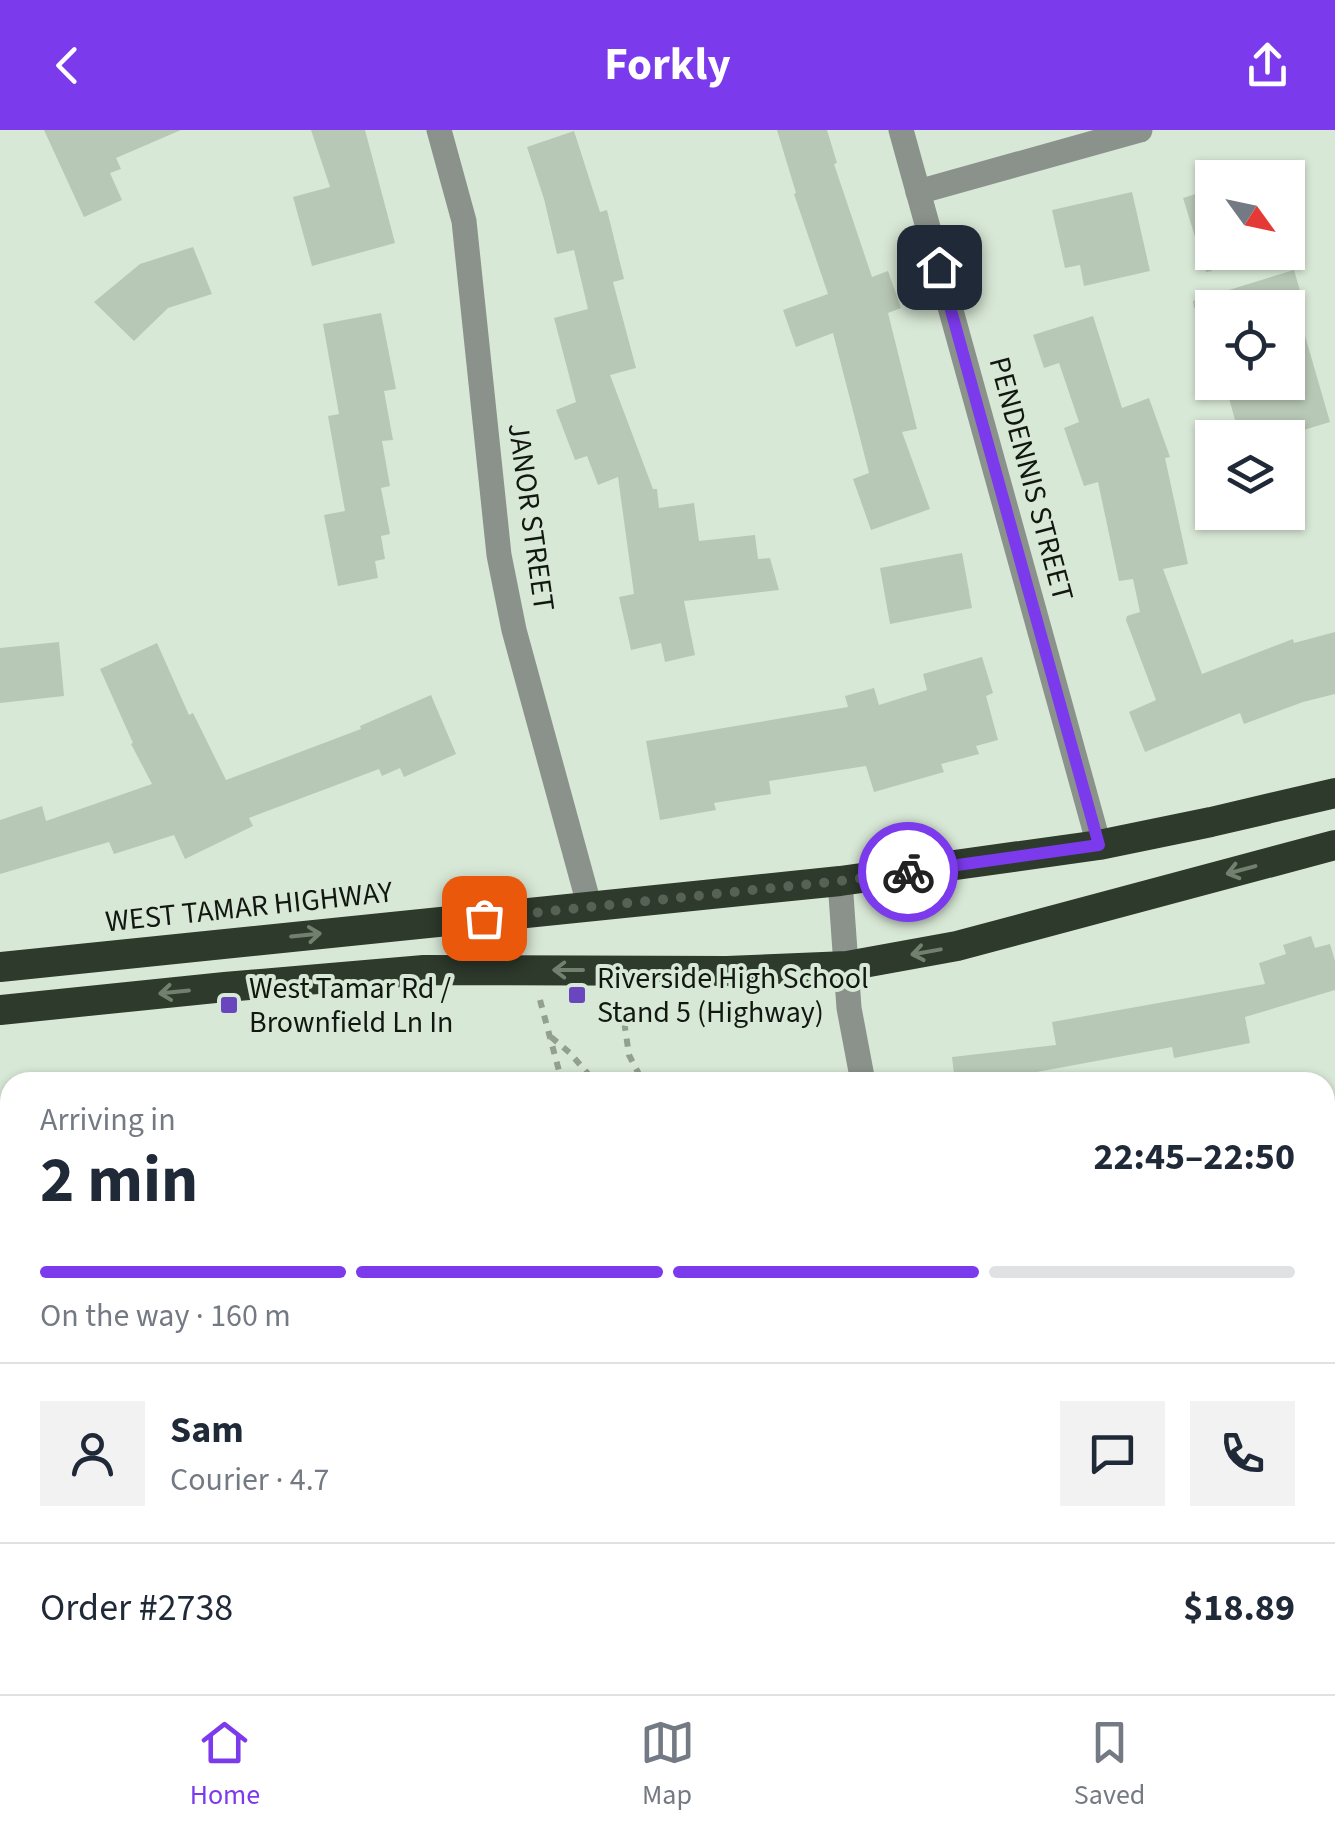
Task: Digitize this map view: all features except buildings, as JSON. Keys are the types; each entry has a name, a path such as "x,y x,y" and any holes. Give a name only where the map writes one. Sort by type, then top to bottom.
{"highway":[{"name":"WEST TAMAR HIGHWAY","path":"0,967 840,881 1099,845 1335,792"},
{"path":"0,1010 424,970 727,971 847,966 957,946 1335,844"}],"street":[{"name":"JANOR STREET","path":"438,130 464,222 499,556 514,630 590,908"},
{"name":"PENDENNIS STREET","path":"901,130 1099,845"},
{"path":"918,192 1140,130"},
{"path":"840,881 849,1008 861,1072"}],"path":[{"path":"531,970 559,1072"},
{"path":"622,1007 629,1055 638,1072"},
{"path":"550,1036 587,1072"}],"way so far":[{"path":"484,918 908,872"}],"place":[{"name":"Riverside High School Stand 5 (Highway)","path":"577,995"},
{"name":"West Tamar Rd / Brownfield Ln In","path":"229,1005"}],"route":[{"path":"908,872 1099,845 939,267"}]}
